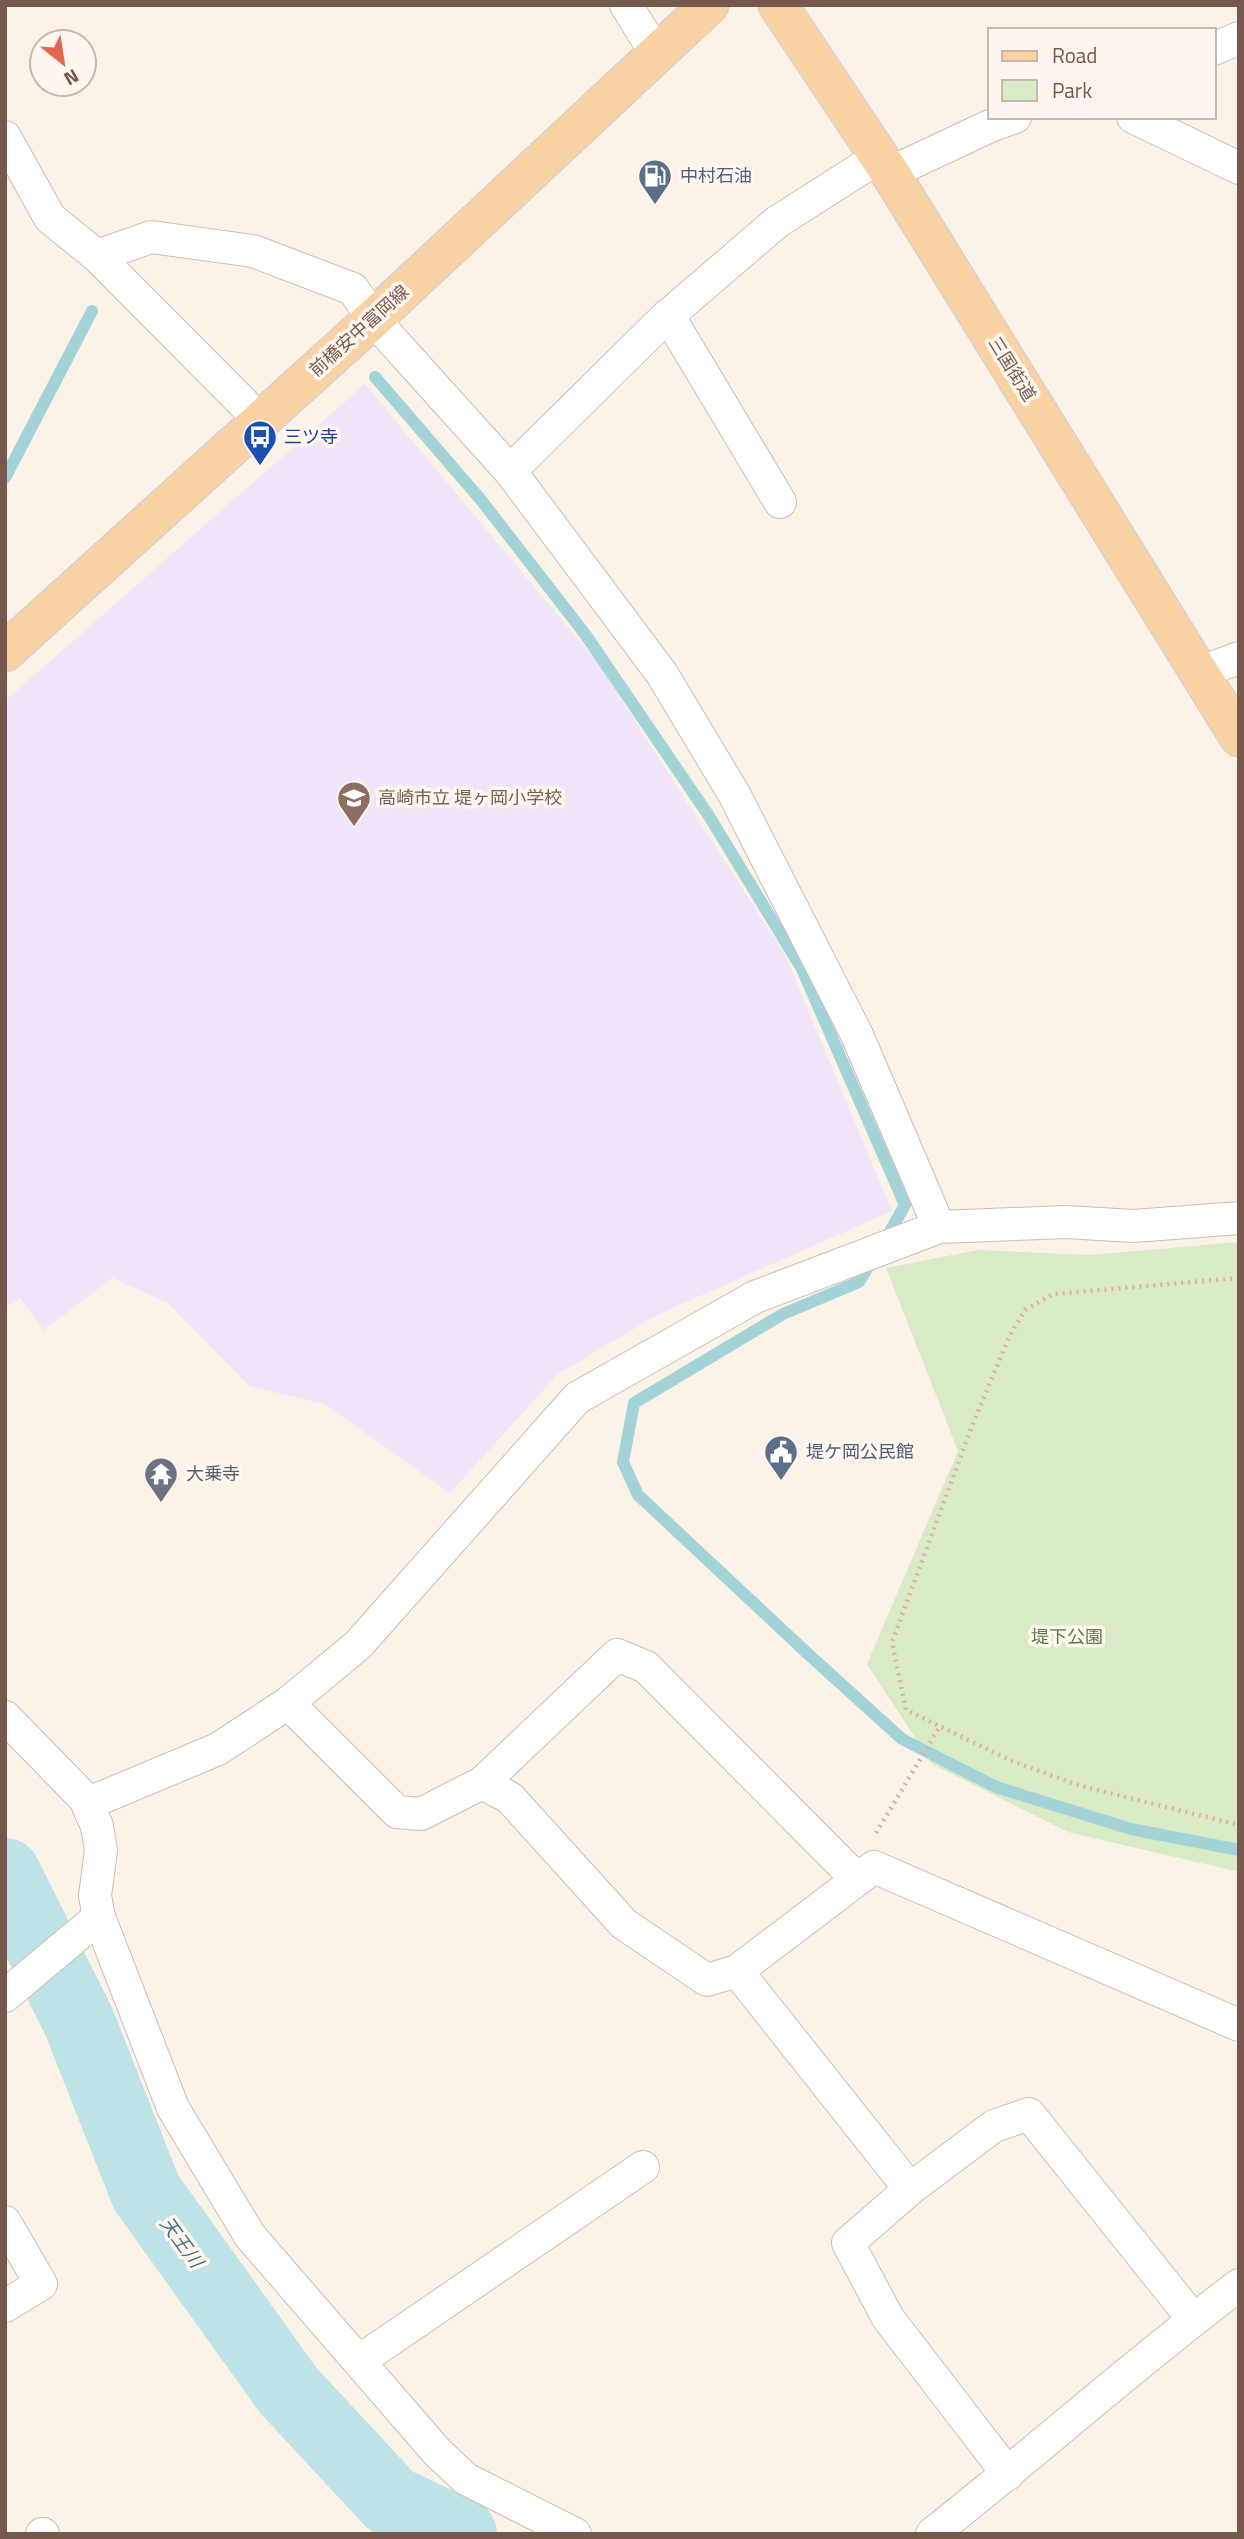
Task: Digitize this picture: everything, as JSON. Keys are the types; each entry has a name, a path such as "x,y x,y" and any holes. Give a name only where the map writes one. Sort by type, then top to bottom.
{"main road":[{"name":"前橋安中富岡線","path":"5,652 373,319 709,5"},
{"name":"三国街道","path":"778,5 884,165 1239,737"}],"street":[{"path":"626,5 657,55"},
{"path":"1216,48 1239,38"},
{"path":"510,471 668,315 777,222 884,165 1009,119"},
{"path":"1137,119 1239,168"},
{"path":"5,136 50,218 97,256 260,420"},
{"path":"97,256 151,237 253,251 354,289 373,319 510,471 662,674 734,794 857,1035 939,1227"},
{"path":"668,315 780,502"},
{"path":"1201,673 1239,658"},
{"path":"89,1803 218,1749 288,1703 358,1645 577,1398 755,1297 939,1227 1065,1222 1134,1226 1239,1218"},
{"path":"288,1703 397,1812 421,1814 482,1783 617,1655 646,1667 866,1873 1239,2025"},
{"path":"5,1717 89,1803 101,1850 95,1896 99,1917 173,2108 250,2236 438,2453 466,2479 575,2534"},
{"path":"482,1783 510,1798 624,1924 706,1980 737,1971 866,1873"},
{"path":"5,1996 99,1917"},
{"path":"737,1971 911,2189"},
{"path":"1008,2474 888,2318 848,2243 911,2189 993,2126 1029,2114 1193,2319"},
{"path":"359,2361 643,2167"},
{"path":"5,2222 41,2284 5,2306"},
{"path":"932,2534 1193,2319 1239,2285"}],"path":[{"path":"1239,1278 1053,1294 1025,1310 1010,1335 972,1426 892,1642 906,1710 939,1728 1012,1761 1081,1786 1239,1825"},
{"path":"866,1873 870,1843 939,1728"}],"shaded area":[{"name":"高崎市立 堤ヶ岡小学校","path":"365,384 597,662 785,955 892,1211 657,1315 558,1374 450,1493 325,1404 249,1386 168,1303 112,1278 44,1330 20,1298 5,1308 5,701"}],"green space":[{"name":"堤下公園","path":"1239,1242 1239,1872 1068,1832 932,1764 867,1664 958,1451 886,1268 978,1250 1089,1255"}],"waterway":[{"path":"5,478 92,311"},
{"path":"375,377 481,500 585,634 709,816 802,969 905,1205 884,1242"},
{"path":"874,1257 859,1282 783,1314 634,1403 623,1462 638,1495 902,1739 996,1787 1131,1829 1239,1850"},
{"name":"天王川","path":"5,1874 79,2022 146,2192 288,2390 391,2501 461,2534"}],"place":[{"name":"中村石油","path":"655,206"},
{"name":"三ツ寺","path":"260,467"},
{"name":"高崎市立 堤ヶ岡小学校","path":"354,828"},
{"name":"堤ケ岡公民館","path":"781,1482"},
{"name":"大乗寺","path":"161,1504"}]}
